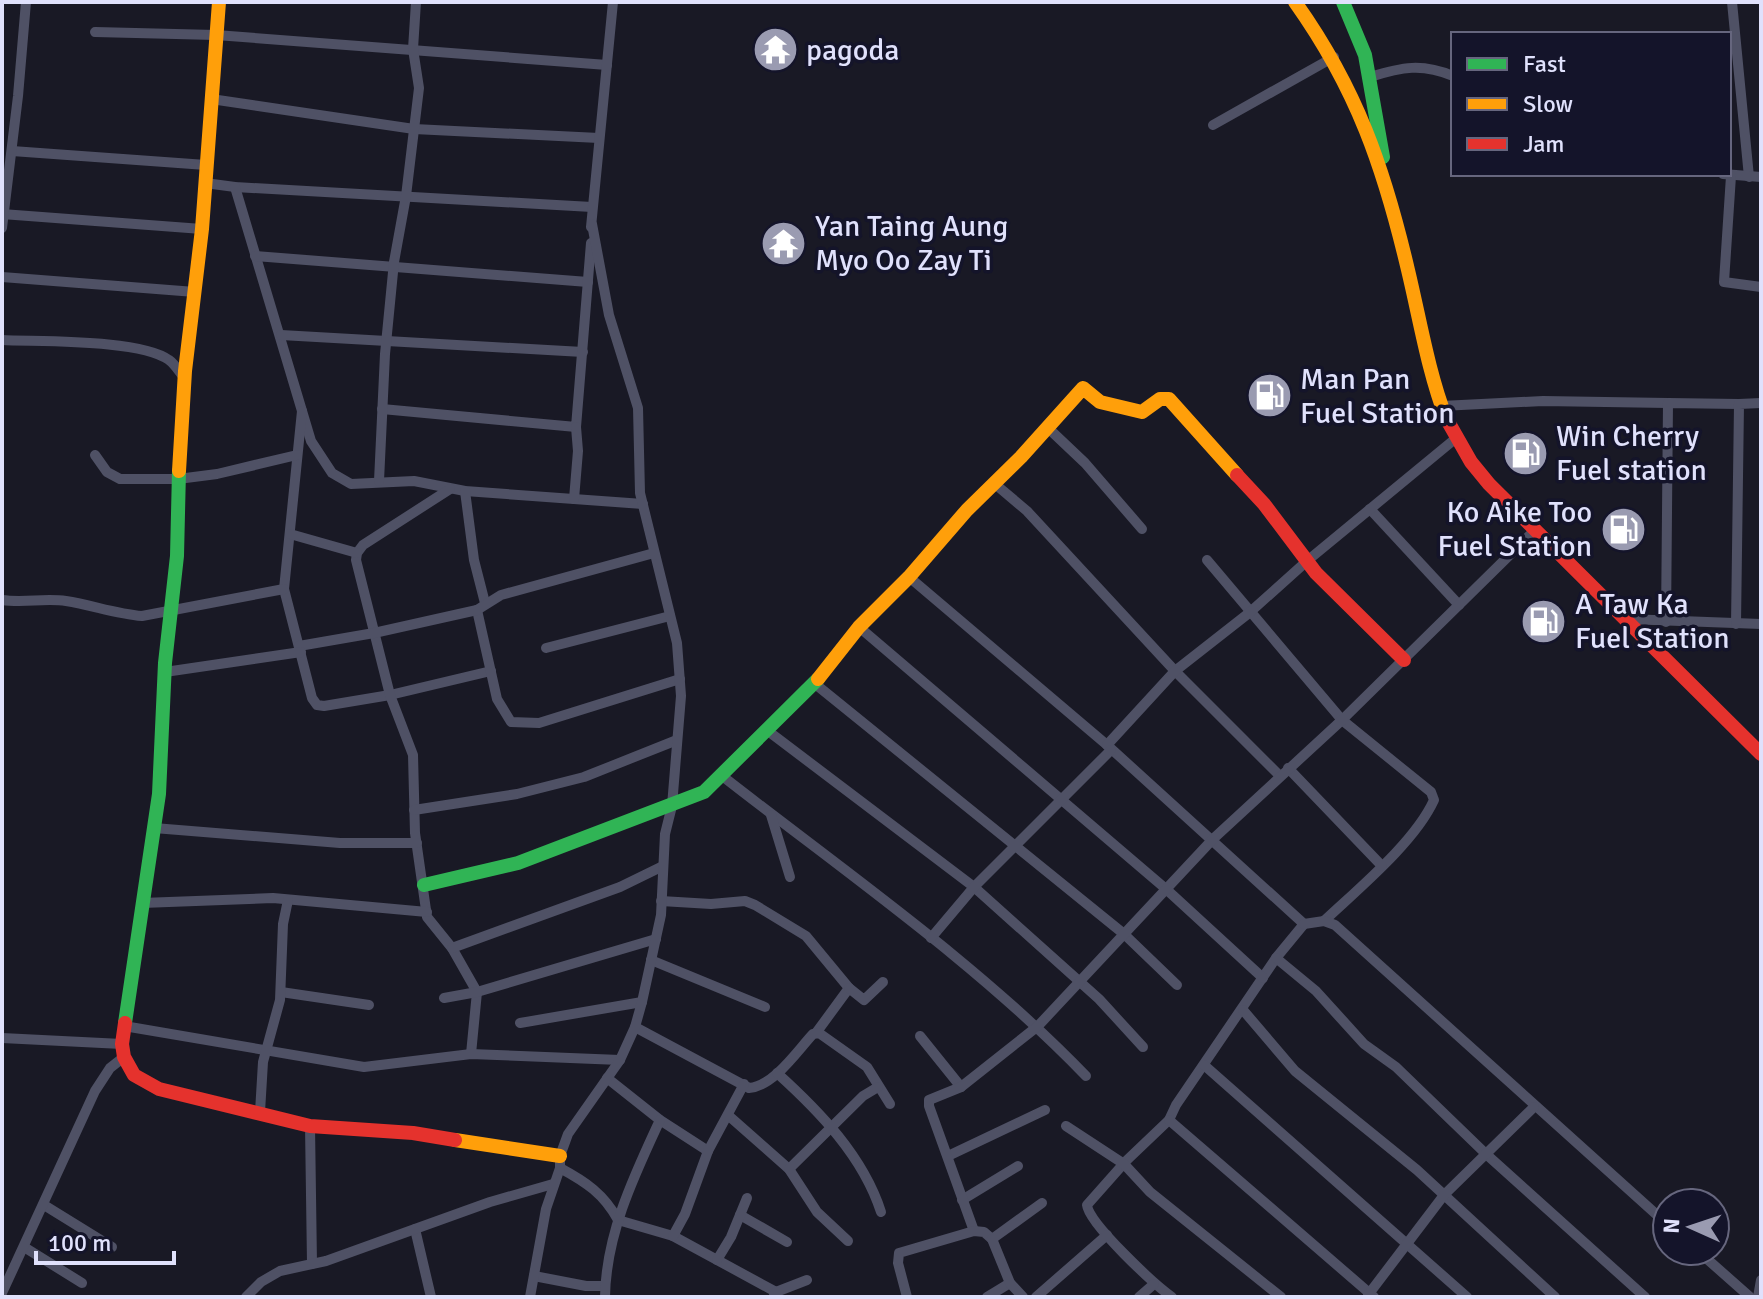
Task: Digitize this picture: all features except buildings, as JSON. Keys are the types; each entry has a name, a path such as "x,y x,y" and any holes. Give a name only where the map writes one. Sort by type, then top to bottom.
{"street":[{"path":"2,228 26,2"},
{"path":"219,2 202,229 185,379 178,479 177,556 165,672 159,794 124,1026 123,1050 134,1075 159,1089 310,1126 413,1133 560,1162 588,1183 608,1203 618,1220 673,1236 774,1294 807,1280"},
{"path":"379,481 393,268 406,196 419,88 413,49 416,2"},
{"path":"574,499 578,451 576,427 592,207 613,2"},
{"path":"1295,2 1334,57 1353,92 1387,189 1416,301 1432,383 1455,439 1472,465 1534,531 1761,754"},
{"path":"1343,2 1365,55 1387,189"},
{"path":"1731,175 1755,177 1732,2"},
{"path":"95,32 216,35 607,65"},
{"path":"1213,125 1334,57"},
{"path":"1370,77 1405,66 1451,75"},
{"path":"211,99 414,129 599,138"},
{"path":"12,151 206,165"},
{"path":"1727,176 1724,282 1761,287"},
{"path":"205,183 592,207"},
{"path":"235,187 311,441 332,473 351,484 414,481 465,491 643,504"},
{"path":"3,214 202,229"},
{"path":"530,1297 553,1184 568,1134 620,1060 642,1002 656,939 677,740 680,679 677,643 643,504 638,408 609,315 592,224"},
{"path":"255,256 588,282"},
{"path":"2,277 195,292"},
{"path":"281,335 583,352"},
{"path":"2,340 119,346 151,352 169,360 185,379"},
{"path":"424,885 518,863 704,792 814,683 859,627 1083,388 1100,402 1142,412 1160,399 1169,399 1264,504 1316,573 1404,660"},
{"path":"1441,406 1543,401 1761,403"},
{"path":"1666,622 1668,403"},
{"path":"1736,624 1739,404"},
{"path":"302,409 284,589 312,698 317,705 390,695 491,671"},
{"path":"382,409 576,427"},
{"path":"1047,427 1085,463 1142,529"},
{"path":"931,938 974,887 1109,748 1175,671 1249,613 1455,439"},
{"path":"95,455 107,472 120,479 178,479 217,474 297,455"},
{"path":"995,484 1027,511 1175,671 1382,866"},
{"path":"450,489 363,545 356,560 390,695 413,755 414,810 427,917 452,948 477,992 471,1054"},
{"path":"465,491 491,671 497,699 511,722 539,723 680,679"},
{"path":"1370,509 1459,605"},
{"path":"974,1231 929,1100 961,1087 1038,1026 1213,839 1342,720 1534,531"},
{"path":"290,534 357,553"},
{"path":"165,672 300,649 481,607 501,595 654,553"},
{"path":"1207,560 1342,720 1431,792 1434,800 1428,812 1382,866 1324,921"},
{"path":"909,577 1213,839 1304,924"},
{"path":"2,600 62,600 123,615 142,616 284,589"},
{"path":"546,648 670,616"},
{"path":"1626,619 1761,624"},
{"path":"859,627 1166,889 1263,978"},
{"path":"814,683 1124,934 1177,985"},
{"path":"768,731 974,887 1079,981 1143,1047"},
{"path":"414,810 517,794 584,777 677,740"},
{"path":"721,775 931,938 1038,1026 1086,1076"},
{"path":"770,813 790,877"},
{"path":"154,828 340,843 417,843"},
{"path":"452,948 620,887 663,866"},
{"path":"142,903 288,900 427,912"},
{"path":"260,1112 266,1051 281,992 283,924 288,900"},
{"path":"661,901 711,904 745,901 793,925 806,936 849,988 864,1000 883,982"},
{"path":"1172,1297 1154,1284 1107,1235 1088,1212 1087,1205 1169,1120 1176,1105 1276,958 1304,924 1324,921 1335,925 1651,1210"},
{"path":"444,998 477,992 656,939"},
{"path":"1276,958 1316,991 1364,1044 1396,1067 1486,1154 1645,1297"},
{"path":"651,960 765,1007"},
{"path":"635,1027 749,1088 757,1088 777,1073 816,1033 849,988"},
{"path":"281,992 369,1005"},
{"path":"520,1023 642,1002"},
{"path":"1243,1010 1295,1071 1333,1104 1369,1129 1555,1297"},
{"path":"124,1026 364,1067 471,1054 620,1060"},
{"path":"816,1033 867,1067 890,1104"},
{"path":"920,1036 961,1087"},
{"path":"2,1038 123,1050"},
{"path":"2,1293 95,1091 123,1050"},
{"path":"1204,1065 1467,1297"},
{"path":"777,1073 832,1127 861,1169 881,1212"},
{"path":"607,1078 660,1120 708,1151"},
{"path":"673,1236 685,1214 708,1151 744,1084"},
{"path":"789,1169 863,1096 878,1087"},
{"path":"1169,1120 1370,1296 1444,1195 1534,1107"},
{"path":"948,1156 1045,1110"},
{"path":"729,1116 789,1169 817,1212 848,1241"},
{"path":"534,1276 605,1292 618,1220 660,1120"},
{"path":"310,1126 312,1264"},
{"path":"1066,1126 1124,1164 1150,1192 1281,1297"},
{"path":"962,1200 1018,1166"},
{"path":"246,1297 261,1282 280,1271 312,1264 490,1202 553,1184"},
{"path":"717,1260 747,1198"},
{"path":"992,1239 1042,1203"},
{"path":"44,1205 112,1247"},
{"path":"740,1215 787,1242"},
{"path":"415,1229 431,1297"},
{"path":"907,1297 898,1263 899,1253 974,1231 984,1232 992,1239 1010,1283 1023,1297"},
{"path":"1036,1297 1107,1235"},
{"path":"24,1247 82,1283"},
{"path":"1716,1267 1750,1297"},
{"path":"1758,1297 1761,1280"},
{"path":"987,1297 1010,1283"},
{"path":"1139,1297 1154,1284"}],"traffic: fast":[{"path":"1343,2 1365,55 1383,157"},
{"path":"125,1023 159,794 165,663 177,556 179,471"},
{"path":"424,885 518,863 704,792 818,679"}],"traffic: slow":[{"path":"179,471 185,371 202,229 219,2"},
{"path":"1295,2 1317,34 1352,98 1378,163 1399,233 1429,364 1446,418"},
{"path":"818,679 859,627 1083,388 1100,402 1142,412 1160,399 1169,399 1237,475"},
{"path":"455,1140 560,1156"}],"traffic: jam":[{"path":"1446,418 1471,462 1489,484 1761,754"},
{"path":"1237,475 1264,504 1316,573 1404,660"},
{"path":"125,1023 124,1057 134,1075 159,1089 310,1126 413,1133 455,1140"}],"place":[{"name":"pagoda","path":"775,50"},
{"name":"Yan Taing Aung Myo Oo Zay Ti","path":"784,243"},
{"name":"Man Pan Fuel Station","path":"1269,396"},
{"name":"Win Cherry Fuel station","path":"1525,453"},
{"name":"Ko Aike Too Fuel Station","path":"1623,529"},
{"name":"A Taw Ka Fuel Station","path":"1544,621"}]}
